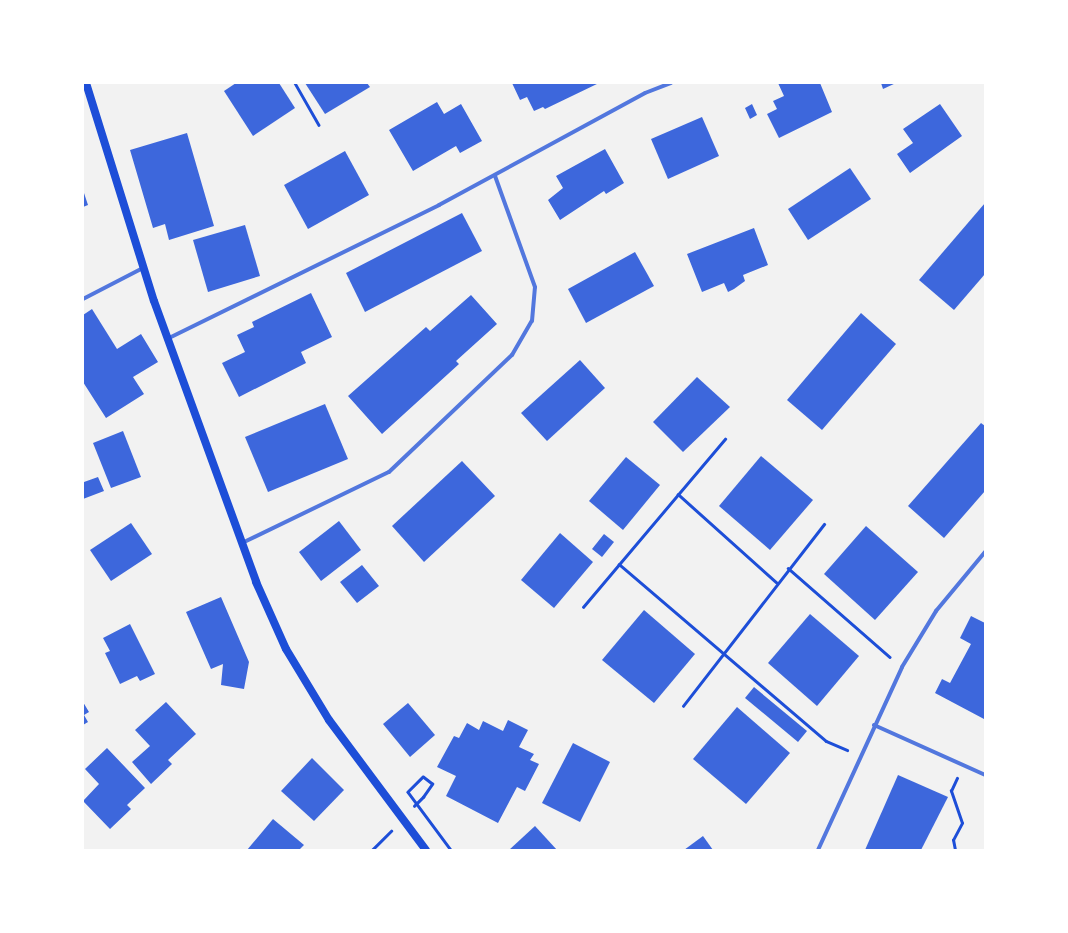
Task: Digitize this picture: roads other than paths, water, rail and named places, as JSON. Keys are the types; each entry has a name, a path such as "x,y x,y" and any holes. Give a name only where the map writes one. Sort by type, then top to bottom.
{"main road":[{"path":"86,83 143,268 167,340 241,543 283,642 328,720 426,850"}],"street":[{"path":"167,340 495,176 645,92 671,83"},
{"path":"241,543 388,472 512,355 532,320 535,287 495,176"},
{"path":"83,299 143,268"},
{"path":"818,850 874,725 902,667 936,611 985,552"},
{"path":"874,725 985,774"}]}
